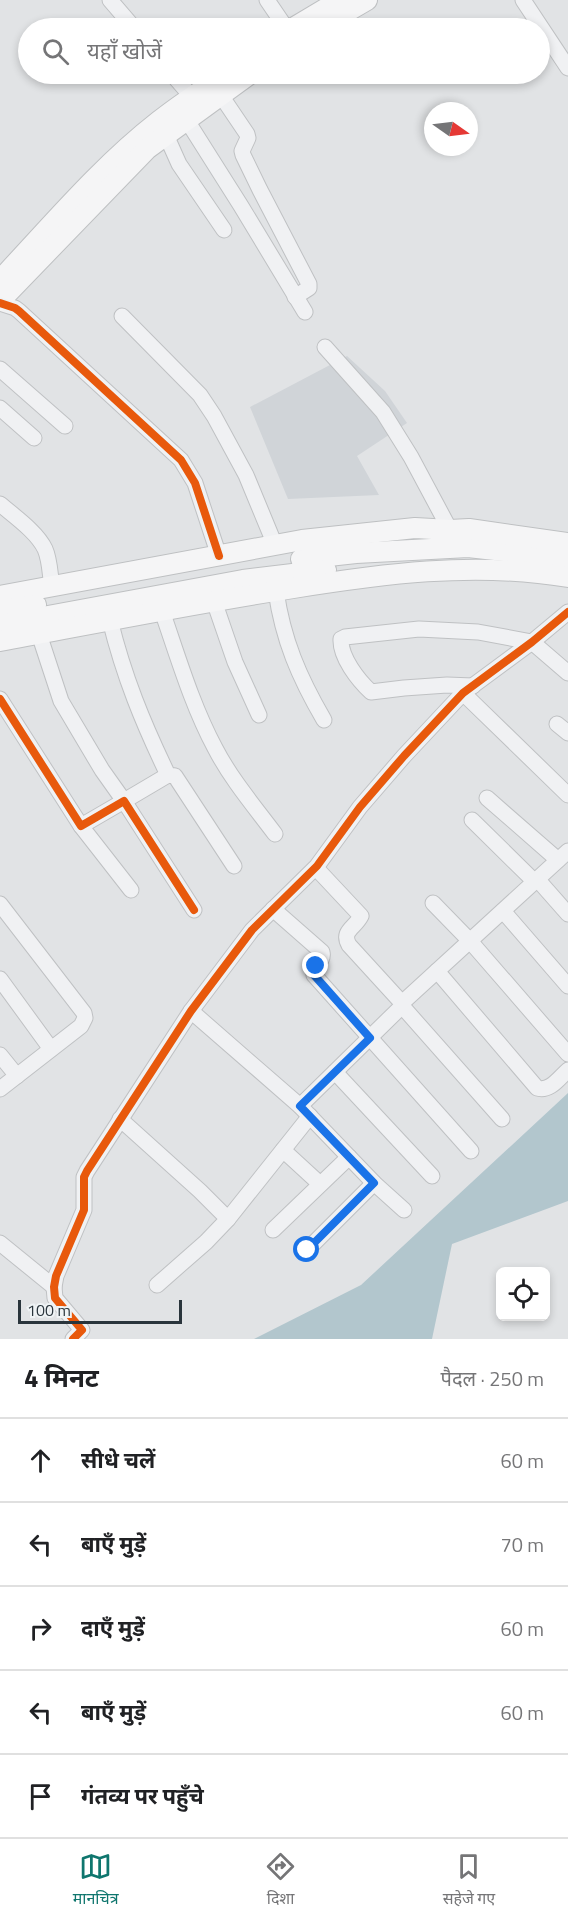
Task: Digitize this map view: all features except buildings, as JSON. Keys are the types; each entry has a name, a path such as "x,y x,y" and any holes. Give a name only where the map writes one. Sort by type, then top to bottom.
{"main road":[{"path":"310,18 340,0"},
{"path":"336,18 367,0"},
{"path":"193,108 216,84"},
{"path":"0,280 103,171 162,128 235,84"},
{"path":"0,302 141,155 162,128"},
{"path":"0,596 302,540 415,528 469,529 568,543"},
{"path":"0,611 240,567 356,553 468,547 568,558"},
{"path":"0,625 243,580 378,564 472,557 568,565"},
{"path":"0,641 214,601 378,575 471,568 568,577"}],"street":[{"path":"110,0 125,18"},
{"path":"267,0 279,18"},
{"path":"523,0 535,18"},
{"path":"550,41 568,68"},
{"path":"178,84 193,108 241,206 306,312"},
{"path":"220,94 247,134 243,155 309,284 309,288 295,297"},
{"path":"162,128 179,164 224,230"},
{"path":"0,302 19,311 181,460 195,483 219,556"},
{"path":"122,316 200,395 246,475 275,545"},
{"path":"325,347 383,412 411,457 450,530"},
{"path":"0,369 65,426"},
{"path":"0,408 34,438"},
{"path":"0,504 44,547 52,587"},
{"path":"276,591 280,617 290,653 324,720"},
{"path":"214,601 235,662 259,715"},
{"path":"162,611 214,748 231,776 275,834"},
{"path":"83,1336 56,1298 54,1287 56,1276 84,1210 84,1177 191,1011 252,930 316,868 360,807 404,756 468,690 568,612"},
{"path":"110,620 124,674 148,734 168,775"},
{"path":"568,673 532,642 478,632 419,629 341,639 342,649 350,665 371,692 395,688 447,686 468,690 568,795"},
{"path":"39,634 61,700 102,770 194,910"},
{"path":"0,699 61,798 131,890"},
{"path":"81,826 168,775 175,777 234,866"},
{"path":"156,1285 206,1242 228,1219 283,1150 305,1111 335,1072 402,1004 563,855 487,798"},
{"path":"472,820 568,914"},
{"path":"316,868 361,916 346,934 350,945 502,1119"},
{"path":"433,903 470,941 568,1054"},
{"path":"0,904 85,1015 81,1026 0,1089"},
{"path":"273,909 322,952 321,961 313,970 314,975 471,1151"},
{"path":"503,911 568,986"},
{"path":"437,971 537,1088 547,1089 568,1070"},
{"path":"0,979 51,1048"},
{"path":"191,1011 305,1111 374,1183 404,1210"},
{"path":"0,1055 17,1076"},
{"path":"335,1072 432,1176"},
{"path":"120,1119 228,1219"},
{"path":"283,1150 320,1184"},
{"path":"273,1230 349,1157"},
{"path":"307,1250 374,1183"},
{"path":"0,1243 54,1287"}],"shaded area":[{"path":"347,356 385,391 407,423 357,456 379,495 288,499 250,407"},
{"path":"568,1093 568,1201 452,1244 432,1339 254,1339 361,1285"}],"cycle path":[{"path":"0,303 19,311 181,460 195,483 219,556"},
{"path":"73,1339 82,1330 55,1298 54,1287 56,1276 84,1210 84,1177 191,1011 252,930 317,866 360,807 463,693 568,612"},
{"path":"0,699 81,826 124,801 194,910"}],"route":[{"path":"307,1250 374,1183 300,1106 370,1038 314,975 313,970 316,966"}]}
